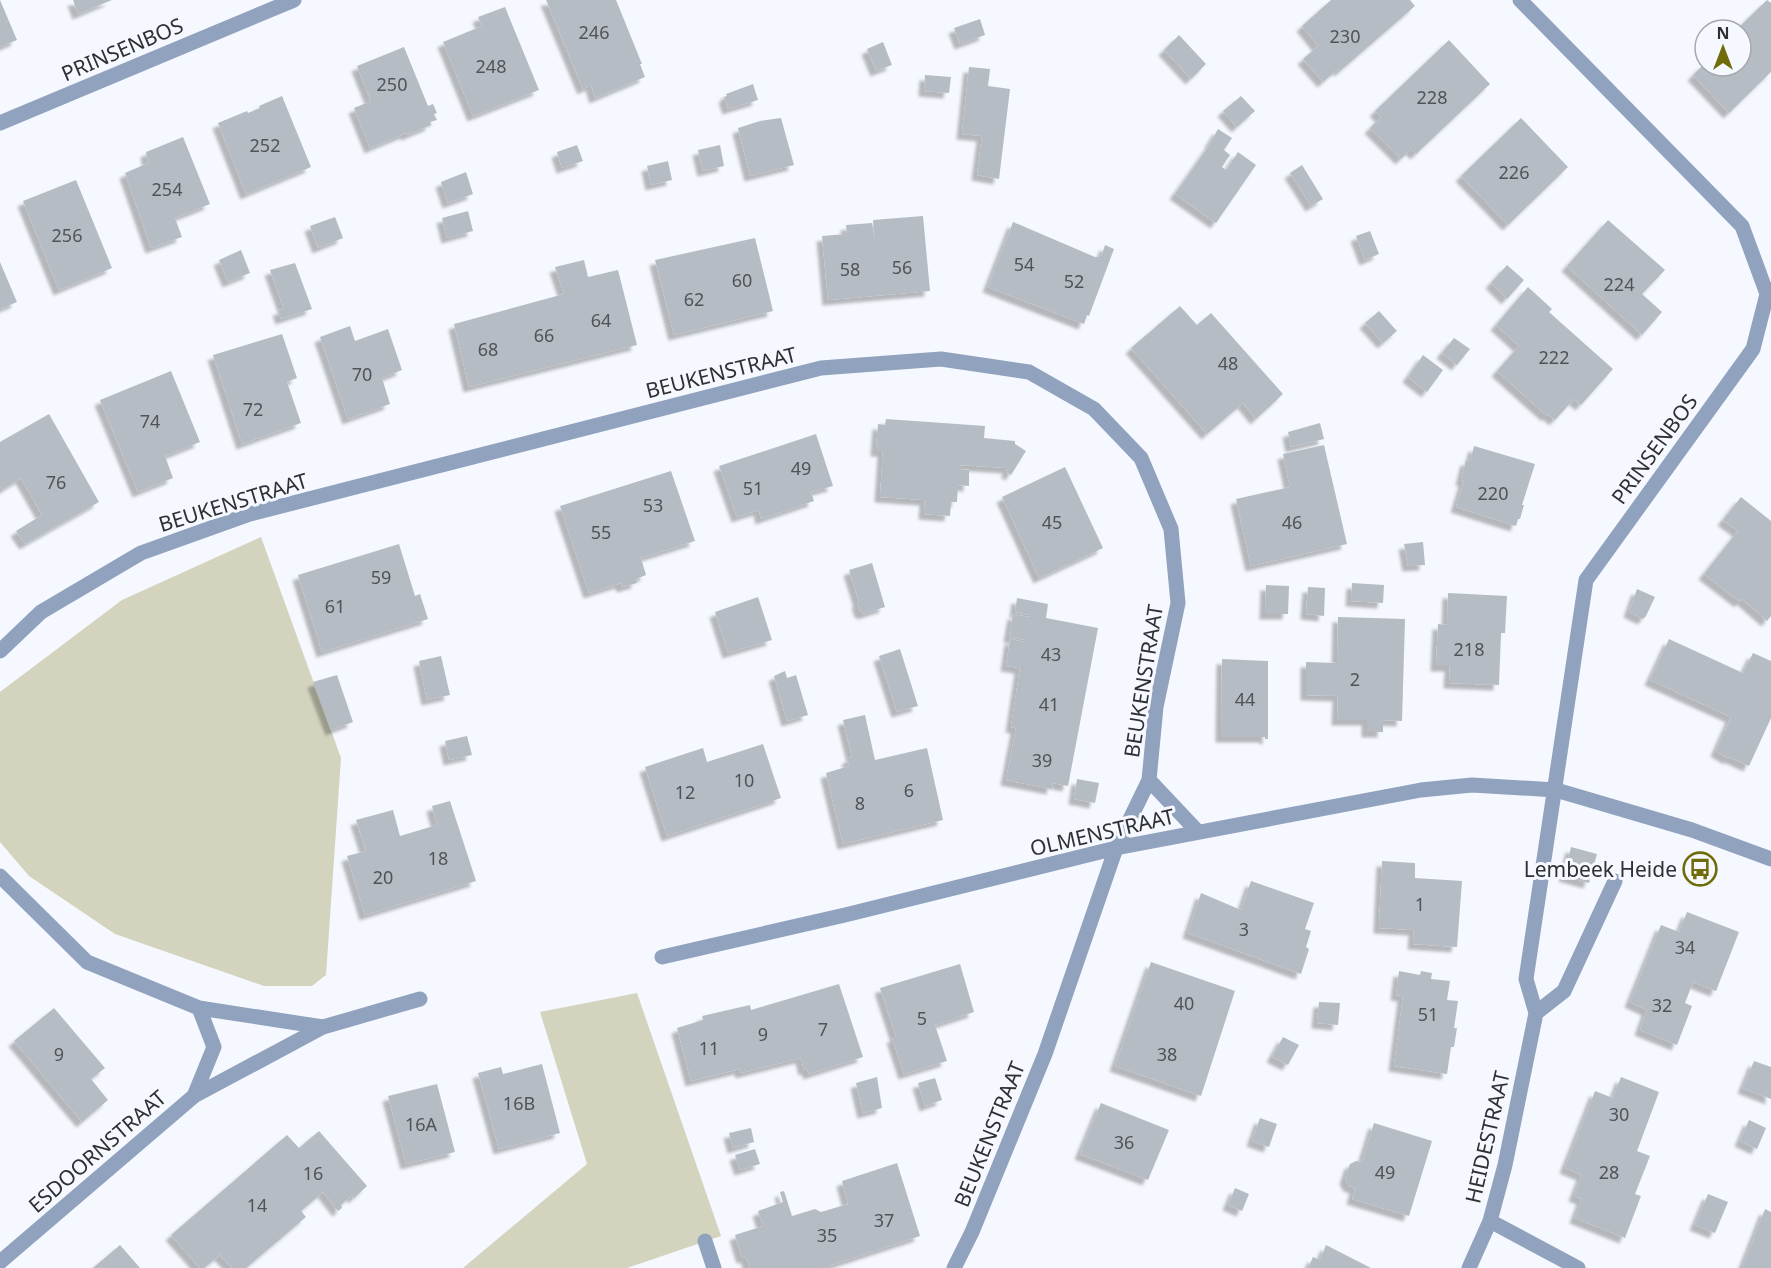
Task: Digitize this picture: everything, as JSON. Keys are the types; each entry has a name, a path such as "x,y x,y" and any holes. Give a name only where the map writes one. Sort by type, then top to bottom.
{"street":[{"name":"PRINSENBOS","path":"0,123 294,0"},
{"name":"PRINSENBOS","path":"1520,0 1742,226 1767,294 1753,349 1586,580 1556,790"},
{"name":"BEUKENSTRAAT","path":"0,651 41,612 141,554 250,514 821,368 941,359 1029,372 1094,409 1141,458 1171,529 1178,603 1156,707 1149,780 1116,848 1045,1054 972,1232 954,1268"},
{"name":"BEUKENSTRAAT","path":"1149,780 1198,832"},
{"name":"OLMENSTRAAT","path":"662,957 845,915 1116,848 1198,832 1431,789 1472,785 1556,790"},
{"path":"1556,790 1692,830 1771,859"},
{"name":"HEIDESTRAAT","path":"1468,1268 1490,1221 1505,1165 1536,1013 1526,979 1556,790"},
{"name":"ESDOORNSTRAAT","path":"0,876 87,962 199,1008 322,1027"},
{"path":"1536,1013 1564,991 1615,881"},
{"name":"ESDOORNSTRAAT","path":"0,1262 194,1096 322,1027 420,999"},
{"name":"ESDOORNSTRAAT","path":"194,1096 214,1047 199,1008"},
{"path":"1490,1221 1578,1268"},
{"path":"705,1241 714,1268"}],"green space":[{"path":"261,537 341,758 326,975 312,986 264,986 115,934 29,876 0,842 0,692 122,600"},
{"path":"637,993 721,1236 627,1268 463,1268 587,1164 540,1012"}],"building":[{"path":"0,0 17,40 0,47"},
{"path":"73,0 112,0 78,14"},
{"path":"546,0 616,0 645,77 595,98 591,85 583,89"},
{"path":"1331,0 1410,0 1415,6 1340,71 1338,69 1323,82 1303,59 1318,46 1302,26"},
{"path":"1767,0 1771,3 1771,72 1729,113 1696,78 1753,78 1753,18 1748,18"},
{"path":"505,7 539,90 473,116 443,42 482,26 478,17"},
{"path":"980,19 985,35 960,44 954,28"},
{"path":"1179,35 1206,64 1191,79 1164,50"},
{"path":"1449,40 1490,84 1416,154 1411,149 1401,159 1370,128 1381,117 1375,111"},
{"path":"883,42 892,65 876,71 867,49"},
{"path":"404,47 428,106 433,104 437,120 430,122 431,125 370,148 354,108 371,101 357,66"},
{"path":"969,67 990,69 988,86 1010,89 999,179 977,175 982,136 962,134"},
{"path":"925,75 951,77 949,93 924,91"},
{"path":"753,84 758,100 728,109 724,97 727,96 726,94"},
{"path":"282,96 311,167 246,194 218,123 260,108 259,106"},
{"path":"1241,96 1255,111 1237,127 1223,111"},
{"path":"781,118 794,165 750,176 738,128 760,121"},
{"path":"1521,118 1568,167 1508,225 1461,176"},
{"path":"1218,129 1232,138 1224,150 1230,155 1222,167 1226,170 1238,152 1256,165 1216,223 1175,194 1211,143"},
{"path":"183,137 210,204 175,218 182,237 151,248 125,173 148,163 146,152"},
{"path":"577,145 583,161 562,168 557,152"},
{"path":"720,145 724,166 703,171 698,150"},
{"path":"668,161 672,180 651,185 647,166"},
{"path":"1302,165 1323,199 1311,206 1290,173"},
{"path":"466,172 473,194 448,203 441,182"},
{"path":"76,180 112,268 59,290 23,201"},
{"path":"468,211 473,231 447,238 442,218"},
{"path":"923,216 930,291 828,300 822,236 847,234 846,225 872,223 875,243 873,220"},
{"path":"335,217 343,238 318,248 310,226"},
{"path":"1608,220 1665,270 1642,294 1662,312 1642,335 1567,266"},
{"path":"1013,222 1095,257 1101,257 1105,245 1114,249 1084,324 988,287"},
{"path":"1370,231 1379,254 1365,260 1356,236"},
{"path":"755,238 773,311 674,335 655,260"},
{"path":"241,250 250,273 228,282 219,260"},
{"path":"584,260 588,277 618,270 637,345 469,387 454,324 564,294 555,267"},
{"path":"0,262 17,302 0,309"},
{"path":"295,263 312,309 281,319 278,310 284,309 270,270"},
{"path":"1507,265 1524,280 1507,299 1491,283"},
{"path":"1528,287 1552,309 1549,312 1613,369 1581,405 1574,399 1555,420 1548,414 1547,416 1497,371 1519,346 1496,325"},
{"path":"1180,306 1197,325 1211,313 1283,394 1256,419 1243,403 1207,434 1131,348"},
{"path":"1379,311 1397,331 1383,343 1365,323"},
{"path":"350,326 355,341 388,329 402,370 382,378 390,404 348,419 320,337"},
{"path":"282,334 297,378 287,382 301,423 242,444 213,355"},
{"path":"1454,338 1470,349 1457,365 1442,353"},
{"path":"1423,355 1443,370 1427,392 1408,377"},
{"path":"171,371 200,442 165,456 173,478 138,492 100,400"},
{"path":"49,414 99,502 25,544 16,531 42,515 21,478 2,490 0,486 0,442"},
{"path":"886,419 985,426 984,438 1015,441 1015,444 1026,451 1011,475 1006,472 1009,468 959,465 959,469 969,470 969,486 958,485 957,502 951,502 950,516 924,514 925,500 880,497 883,451 876,451 878,424 885,425"},
{"path":"1320,423 1324,439 1291,447 1288,432"},
{"path":"816,434 833,486 811,492 814,501 761,519 759,510 737,517 719,466"},
{"path":"1324,445 1347,544 1251,566 1236,499 1290,487 1283,454"},
{"path":"1474,446 1535,464 1516,526 1456,507 1464,481 1461,480 1466,460 1470,461"},
{"path":"1065,467 1103,548 1039,578 1002,497"},
{"path":"671,471 695,541 641,558 646,575 636,579 637,583 622,587 621,583 589,593 560,506"},
{"path":"1741,497 1771,521 1771,616 1767,621 1742,599 1740,602 1704,574 1738,531 1723,520"},
{"path":"1423,542 1425,565 1408,566 1404,544"},
{"path":"399,544 415,596 420,594 428,619 322,652 298,575"},
{"path":"872,563 885,607 863,614 860,612 849,570"},
{"path":"1352,583 1384,585 1383,603 1351,601"},
{"path":"1266,585 1289,586 1288,614 1265,614"},
{"path":"1308,587 1325,588 1324,616 1306,614"},
{"path":"1637,589 1655,597 1643,619 1629,612"},
{"path":"1448,593 1507,596 1505,633 1501,633 1499,685 1449,683 1450,666 1436,666 1438,624 1447,625"},
{"path":"758,597 772,640 728,653 715,612"},
{"path":"1017,598 1048,604 1046,618 1098,628 1068,786 1053,783 1052,789 1006,780 1016,728 1011,727 1020,668 1006,666 1010,639 1025,642 1025,640 1009,637 1013,614 1029,617 1029,615 1015,612"},
{"path":"1338,617 1405,619 1402,721 1383,720 1383,732 1367,732 1367,720 1337,720 1338,696 1306,695 1306,662 1337,663"},
{"path":"1669,639 1743,673 1753,653 1771,661 1771,718 1749,766 1729,757 1729,759 1716,751 1731,717 1650,680"},
{"path":"900,649 918,706 897,712 879,656"},
{"path":"441,656 450,695 427,700 419,661"},
{"path":"1222,659 1268,661 1268,739 1265,737 1221,737"},
{"path":"785,671 787,678 796,675 808,715 787,721 774,676"},
{"path":"337,675 353,722 331,730 313,682"},
{"path":"865,715 875,760 927,748 943,820 843,844 826,773 849,766 847,759 852,757 843,720"},
{"path":"467,736 472,755 449,760 445,741"},
{"path":"763,744 781,798 667,836 645,767 703,748 707,762"},
{"path":"1077,779 1099,783 1095,803 1074,799"},
{"path":"450,801 476,881 365,915 347,856 366,851 356,820 393,810 400,836 437,825 432,806"},
{"path":"1571,847 1597,854 1589,883 1564,876"},
{"path":"1382,861 1415,863 1415,878 1462,881 1457,947 1413,944 1414,930 1379,928"},
{"path":"1251,881 1314,903 1305,929 1311,931 1306,947 1309,949 1301,974 1188,933 1201,893 1241,910"},
{"path":"1687,912 1739,932 1716,991 1693,982 1685,1003 1692,1006 1677,1045 1640,1030 1647,1010 1630,1002 1661,925 1679,932"},
{"path":"1151,962 1235,991 1201,1096 1115,1066"},
{"path":"960,964 974,1012 935,1025 947,1061 904,1074 892,1037 896,1037 880,988"},
{"path":"1399,971 1420,975 1421,971 1432,973 1431,979 1450,981 1447,1000 1458,1001 1454,1028 1457,1028 1454,1047 1451,1047 1447,1074 1394,1066 1403,996 1396,995"},
{"path":"839,984 863,1057 809,1074 807,1069 804,1070 801,1058 741,1073 740,1069 691,1081 677,1028 703,1020 702,1016 750,1005 751,1010"},
{"path":"1319,1002 1340,1003 1338,1025 1317,1023"},
{"path":"54,1008 105,1068 91,1079 108,1100 82,1122 14,1041"},
{"path":"1283,1037 1299,1045 1288,1065 1272,1057"},
{"path":"1754,1061 1771,1067 1771,1099 1743,1088"},
{"path":"542,1064 560,1133 499,1149 478,1073 501,1067 503,1074"},
{"path":"877,1077 882,1108 863,1113 856,1083"},
{"path":"1621,1077 1659,1092 1637,1151 1650,1156 1635,1194 1641,1196 1625,1238 1575,1218 1582,1199 1574,1196 1582,1175 1565,1168 1595,1091 1613,1098"},
{"path":"935,1078 942,1100 925,1106 918,1083"},
{"path":"437,1084 455,1152 406,1164 388,1096"},
{"path":"1101,1103 1169,1130 1148,1180 1080,1154"},
{"path":"1260,1118 1277,1124 1269,1147 1252,1141"},
{"path":"1749,1120 1766,1128 1757,1149 1740,1141"},
{"path":"1374,1123 1432,1141 1409,1216 1352,1199 1355,1188 1349,1186 1345,1179 1350,1164 1356,1161 1362,1162"},
{"path":"751,1128 754,1142 733,1148 729,1133"},
{"path":"319,1131 367,1186 354,1198 352,1195 338,1211 323,1192 301,1211 306,1217 246,1268 232,1268 220,1255 204,1268 200,1268 171,1235 287,1135 299,1148"},
{"path":"755,1149 760,1164 740,1170 735,1155"},
{"path":"897,1163 920,1236 822,1268 750,1268 746,1257 742,1258 735,1235 763,1226 758,1211 783,1202 780,1192 784,1191 792,1216 815,1209 821,1212 848,1204 842,1181"},
{"path":"1235,1188 1249,1194 1242,1211 1228,1205"},
{"path":"1708,1194 1728,1202 1715,1233 1695,1225"},
{"path":"1765,1209 1771,1212 1771,1268 1742,1268"},
{"path":"120,1245 140,1268 93,1268"},
{"path":"1326,1245 1371,1268 1308,1268 1313,1257 1320,1260"}],"place":[{"name":"Lembeek Heide","path":"1700,869"}]}
